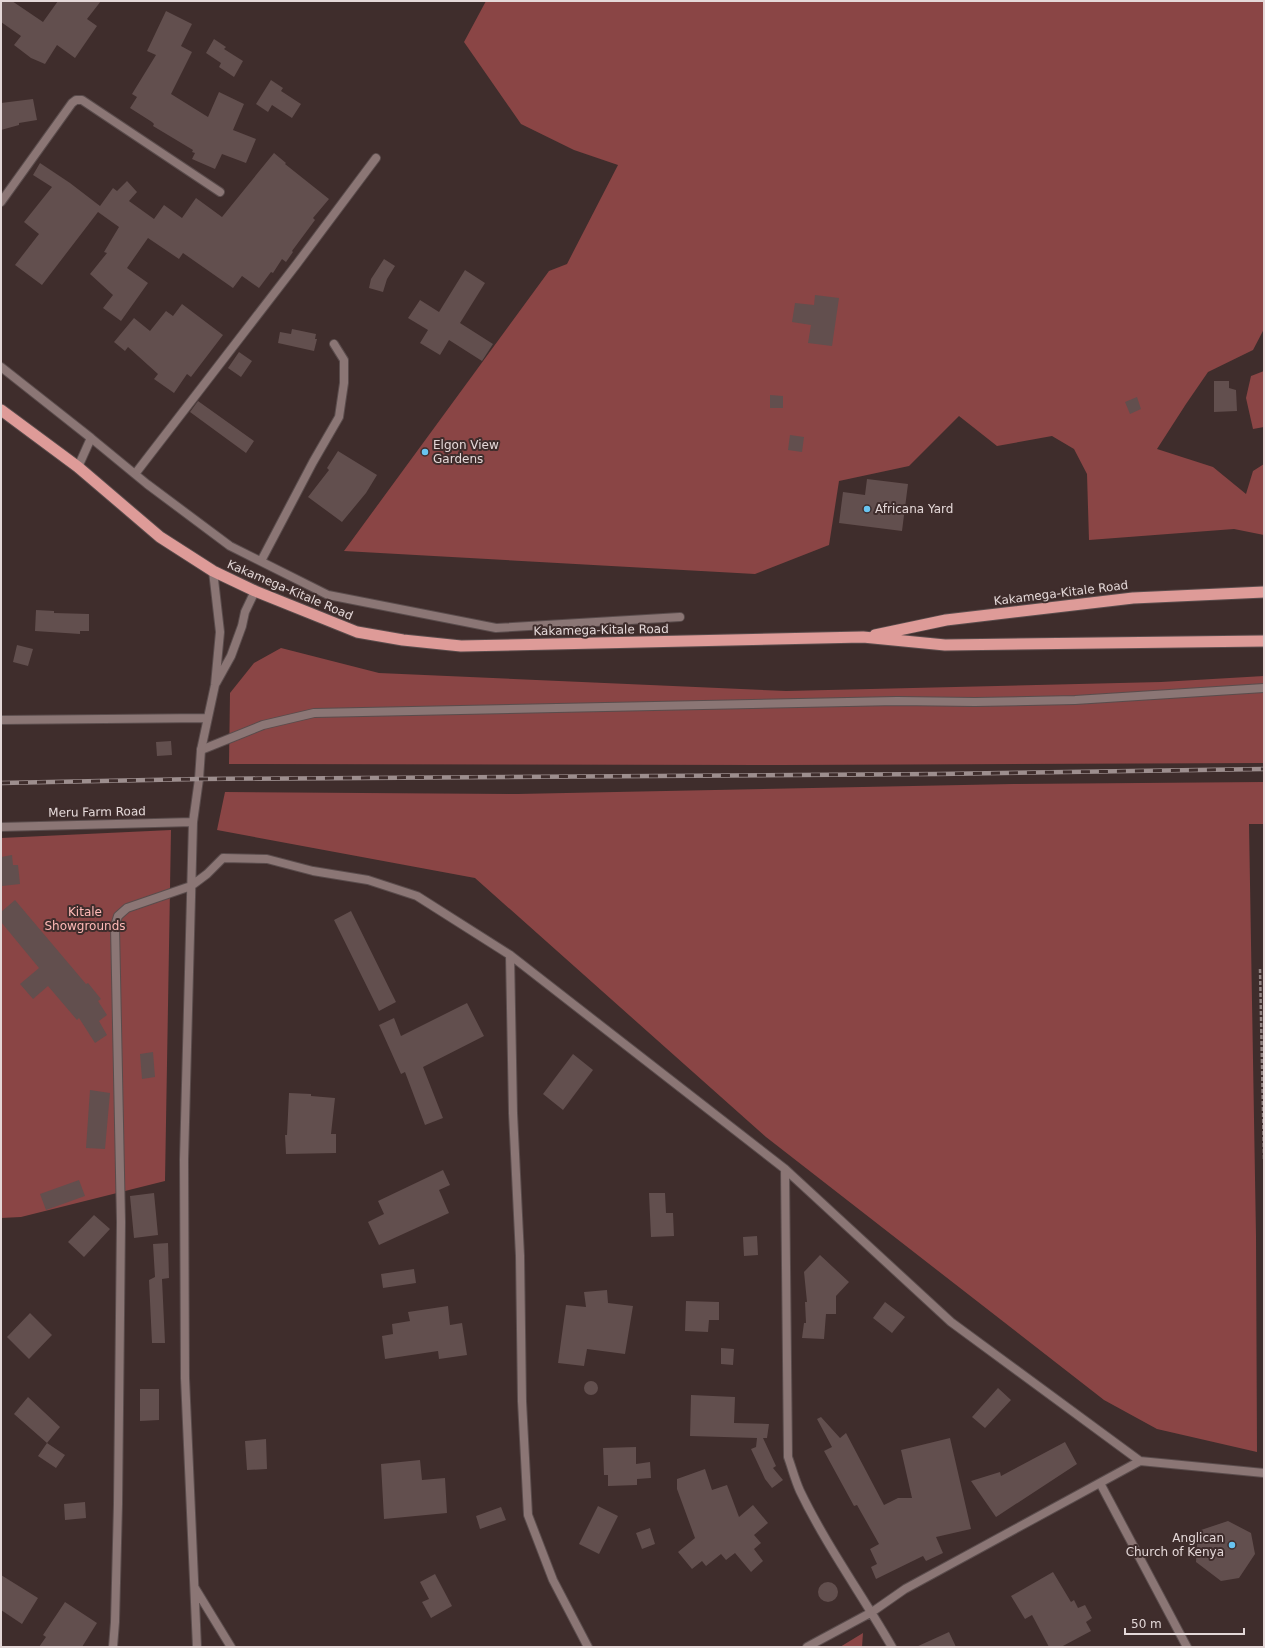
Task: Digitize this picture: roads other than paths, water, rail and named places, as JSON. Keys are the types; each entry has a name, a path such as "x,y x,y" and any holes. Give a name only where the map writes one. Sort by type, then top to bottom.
{"highway":[{"name":"Kakamega-Kitale Road","path":"1,410 78,466 160,537 213,571 255,591 357,632 403,640 461,646 862,637 945,645 1264,641"},
{"name":"Kakamega-Kitale Road","path":"862,637 946,620 1133,598 1264,592"}],"street":[{"path":"1,202 72,103 76,100 82,100 220,192"},
{"path":"135,474 292,271 376,158"},
{"path":"261,562 312,462 339,417 344,383 344,360 334,344"},
{"path":"1,367 135,474 230,546 328,595 496,628 680,617"},
{"path":"78,466 91,438"},
{"path":"197,1647 185,1378 184,1168 193,822 199,779 201,750 215,685 220,632 213,571"},
{"path":"215,685 232,656 245,612 255,591"},
{"path":"201,750 264,726 314,713 889,701 975,702 1075,700 1264,688"},
{"path":"1,720 207,718"},
{"name":"Meru Farm Road","path":"1,827 193,822"},
{"path":"113,1647 118,1504 121,1230 115,926 118,916 127,908 192,886 223,858 267,859 313,871 368,880 417,896 510,955 785,1169 951,1322 1140,1461 1264,1473"},
{"path":"510,955 513,1113 520,1256 522,1401 528,1515 553,1580 588,1647"},
{"path":"785,1169 788,1457 799,1490 815,1521 892,1647"},
{"path":"807,1647 872,1612 905,1588 1140,1461"},
{"path":"1100,1483 1187,1647"},
{"path":"194,1586 231,1647"}],"railway":[{"path":"1,783 199,779 939,774 1264,769"}],"place":[{"name":"Elgon View Gardens","path":"425,452"},
{"name":"Africana Yard","path":"867,509"},
{"name":"Anglican Church of Kenya","path":"1232,1545"}],"park label":[{"name":"Kitale Showgrounds","path":"85,919"}]}
